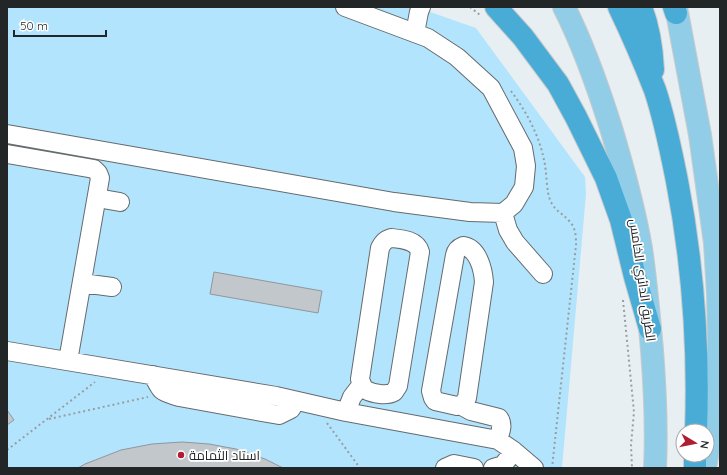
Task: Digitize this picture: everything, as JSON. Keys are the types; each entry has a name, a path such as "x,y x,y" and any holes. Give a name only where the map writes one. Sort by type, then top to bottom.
{"highway":[{"path":"619,7 655,91 670,145 681,203 692,274 695,315 696,423"},
{"path":"642,7 652,46 655,91"},
{"path":"490,13 523,37 558,84 576,117 606,178 621,220 650,329"}],"main road":[{"name":"الطريق الدائري الخامس","path":"564,7 598,88 618,153 635,219 641,250 650,329 654,381 655,468"},
{"path":"675,9 700,135 715,243 719,339 715,402 705,468"}],"lane":[{"path":"7,134 394,202 470,212 503,213 514,204 524,187 526,166 523,148 491,88 457,57 428,38 345,7"},
{"path":"410,31 411,7"},
{"path":"410,31 421,7"},
{"path":"7,154 94,169 100,178 68,361"},
{"path":"97,198 120,202"},
{"path":"503,213 508,230 515,242 543,274"},
{"path":"391,238 412,242 419,248 420,252 398,386 391,394 364,387 360,379 380,248 386,239 391,238"},
{"path":"460,405 463,404 466,398 484,282 482,268 479,262 468,247 463,246 459,247 456,251 431,392 433,398 438,402 457,406 460,405 471,411 499,418 502,421 502,425 498,440"},
{"path":"82,283 112,287"},
{"path":"7,351 268,395 315,406 498,440 534,468"},
{"path":"153,375 159,388 166,393 179,397 279,415 290,409 296,401"},
{"path":"352,413 352,397 364,387"},
{"path":"493,468 502,465 514,451"},
{"path":"445,468 454,464 474,468"}],"path":[{"path":"470,7 490,13"},
{"path":"622,295 634,412 631,439 632,468"},
{"path":"7,450 114,368"},
{"path":"48,420 166,393"},
{"path":"315,406 360,468"}],"shaded area":[{"path":"7,7 416,7 476,28 585,177 586,194 562,468 7,468"}],"building":[{"path":"214,272 322,291 318,313 210,294"},
{"path":"7,410 14,420 7,425"},
{"name":"استاد الثمامة","path":"182,442 209,444 236,449 265,459 283,468 78,468 121,450 152,444"}],"place":[{"name":"استاد الثمامة","path":"181,455"}]}
